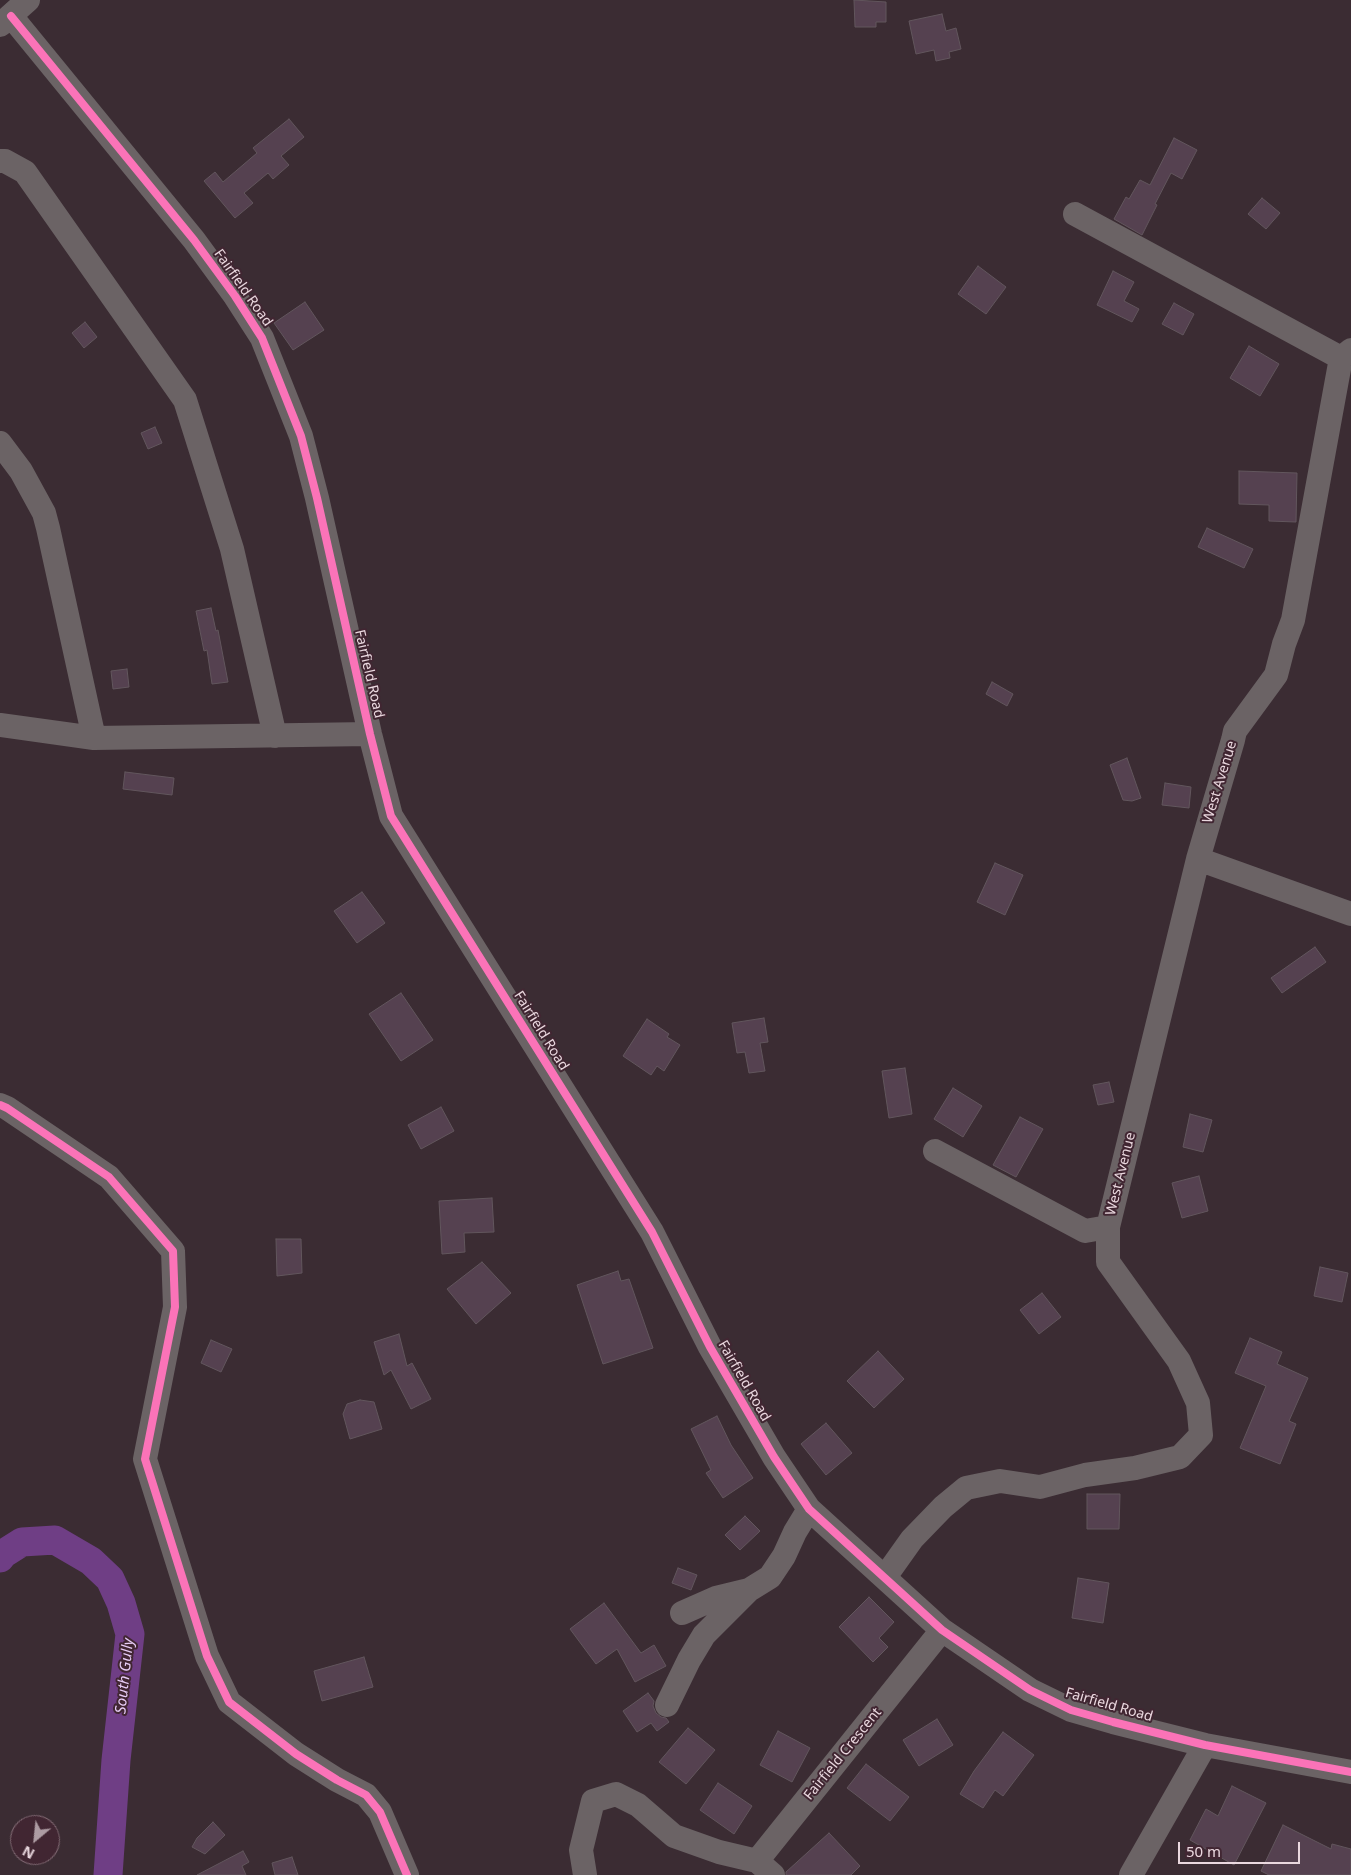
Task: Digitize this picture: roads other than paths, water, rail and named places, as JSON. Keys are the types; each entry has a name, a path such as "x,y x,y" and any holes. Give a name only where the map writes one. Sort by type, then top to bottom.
{"street":[{"path":"6,21 28,0"},
{"name":"Fairfield Road","path":"6,21 194,240 235,296 262,338 301,436 318,498 370,734 391,816 652,1232 710,1347 774,1457 809,1508 942,1630 1030,1690 1071,1710 1205,1745 1351,1772"},
{"path":"0,161 5,160 25,172 185,400 232,549 275,736"},
{"path":"1075,214 1345,362"},
{"name":"West Avenue","path":"885,1577 912,1539 943,1507 966,1488 1000,1481 1040,1487 1085,1476 1135,1468 1180,1457 1201,1435 1198,1403 1179,1361 1108,1262 1108,1227 1198,860 1235,731 1276,674 1293,620 1345,362"},
{"path":"0,443 21,471 44,513 94,738"},
{"path":"0,725 94,738 370,734"},
{"path":"1198,860 1351,914"},
{"path":"0,1105 109,1176 173,1251 175,1307 145,1459 207,1656 229,1702 296,1754 337,1780 366,1795 380,1812 390,1830 407,1875"},
{"path":"935,1151 1085,1231 1108,1227"},
{"path":"667,1705 689,1660 704,1635 749,1590 770,1577 784,1556 794,1532 809,1508"},
{"path":"682,1613 716,1598 749,1590"},
{"name":"Fairfield Crescent","path":"765,1868 942,1630"},
{"path":"1131,1875 1205,1745"},
{"path":"585,1875 581,1850 593,1801 616,1794 638,1806 674,1836 765,1868"}],"waterway":[{"name":"South Gully","path":"0,1558 22,1542 55,1540 91,1561 110,1579 121,1603 130,1634 116,1760 108,1875"}]}
